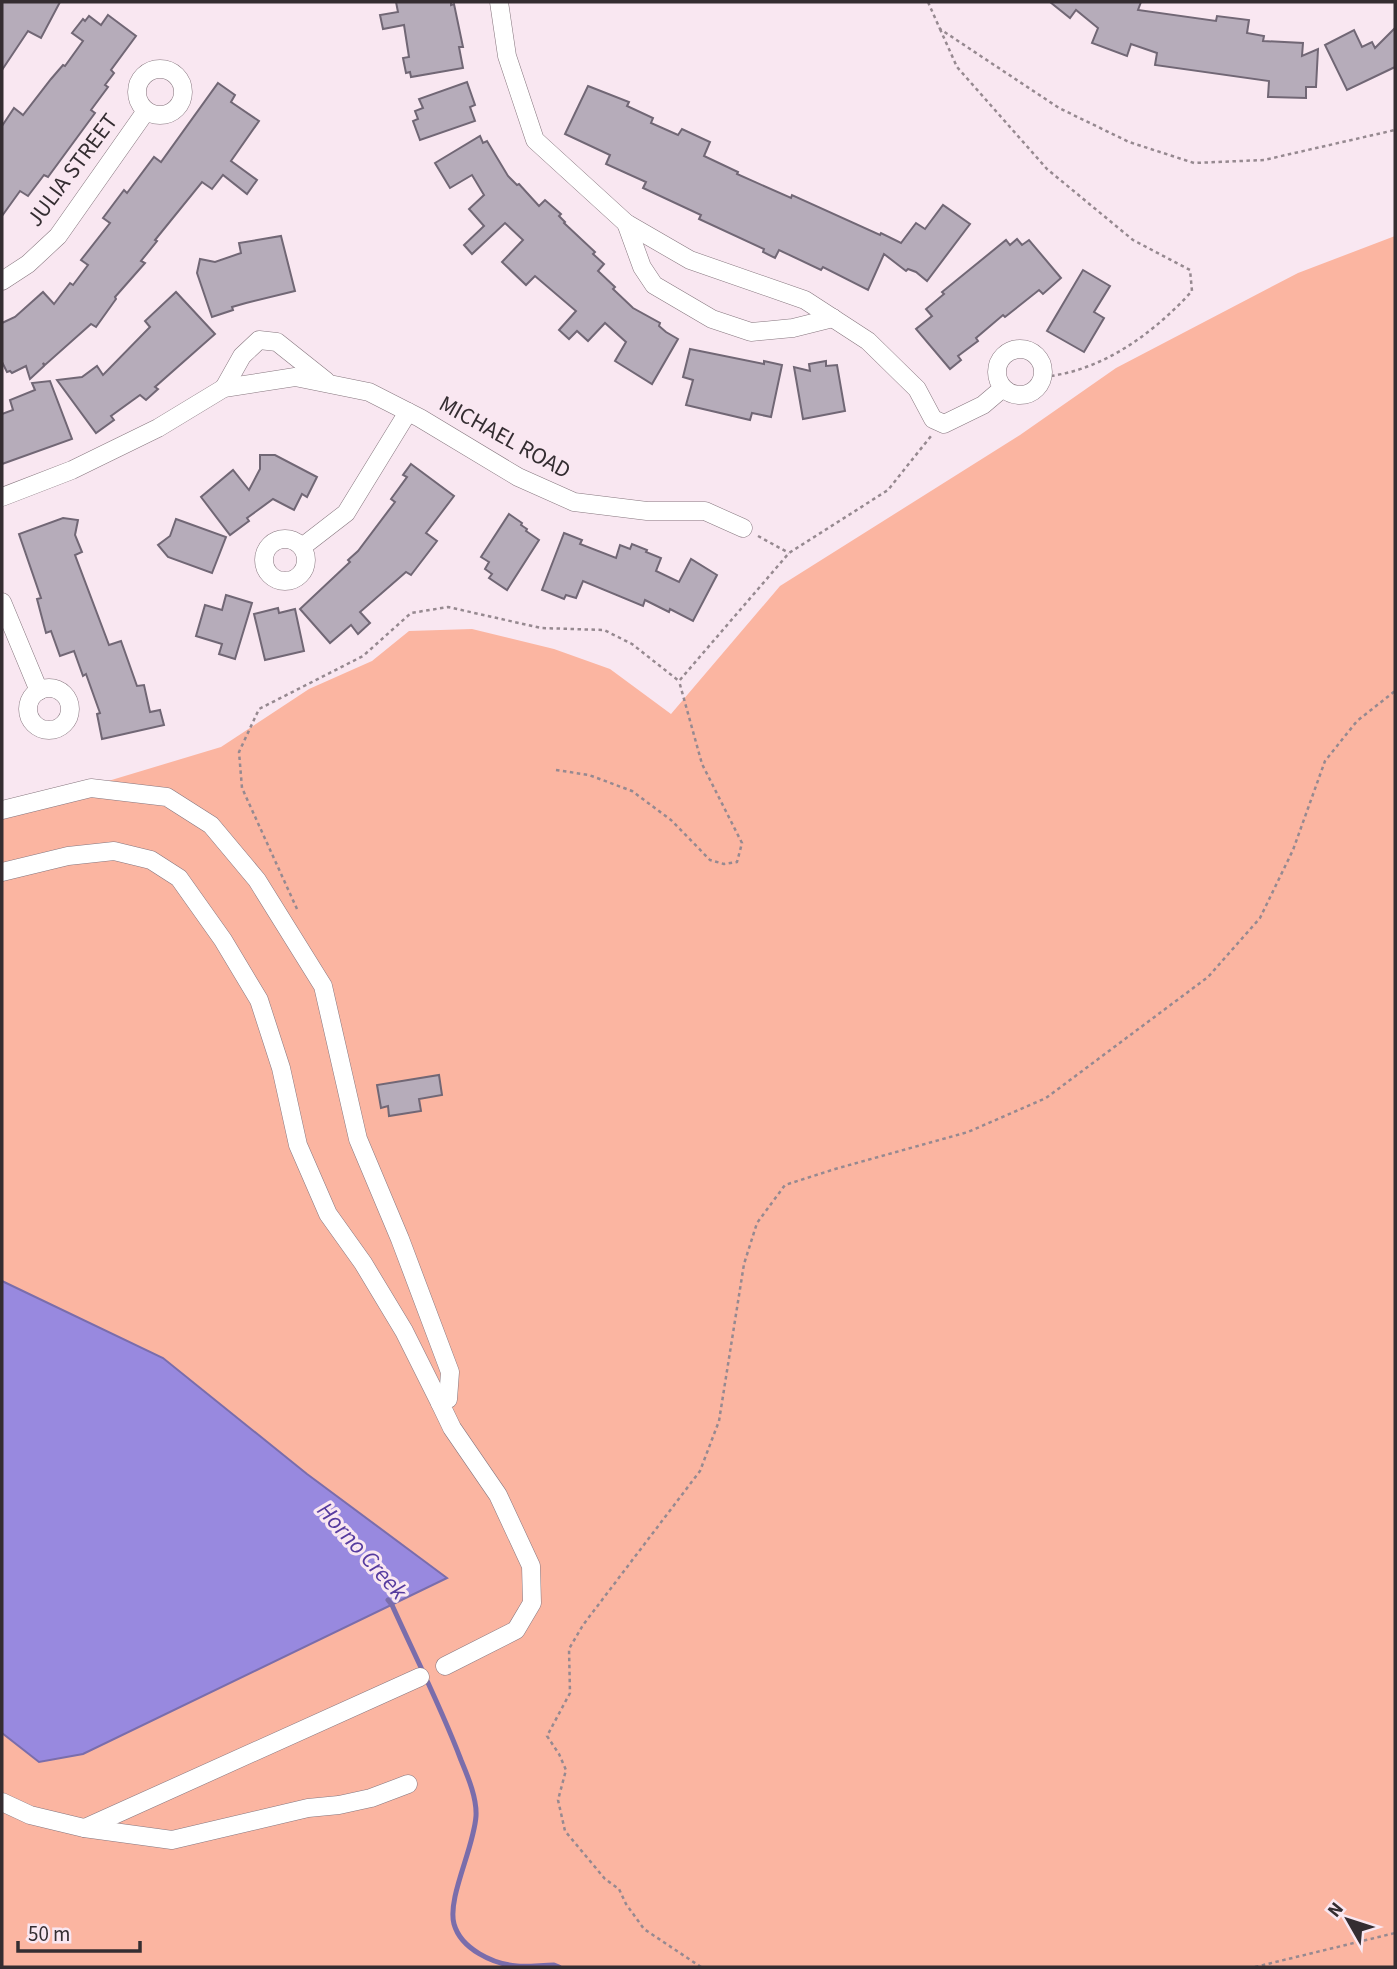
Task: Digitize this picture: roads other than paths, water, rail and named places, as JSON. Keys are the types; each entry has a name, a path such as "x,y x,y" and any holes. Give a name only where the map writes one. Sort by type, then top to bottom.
{"street":[{"path":"499,2 507,56 535,140 626,223 690,260 805,300 868,341 917,388 933,419 941,423 944,424 983,405 1003,388"},
{"name":"JULIA STREET","path":"2,281 27,264 58,236 146,111"},
{"path":"626,223 642,267 654,285 712,319 751,332 793,328 833,318"},
{"name":"MICHAEL ROAD","path":"223,388 243,356 259,340 277,342 329,383"},
{"path":"1014,350 1029,351 1036,355 1043,370 1035,390 1015,395 1003,388 998,381 997,366 1007,353 1014,350"},
{"name":"MICHAEL ROAD","path":"2,498 72,470 158,428 223,388 295,377 369,392 518,477 574,502 647,511 705,511 743,528"},
{"path":"302,547 346,513 408,412"},
{"path":"2,602 39,691"},
{"path":"2,810 90,788 167,797 211,825 257,880 323,986 358,1139 400,1239 450,1372 448,1399 440,1403"},
{"path":"2,872 68,856 114,851 151,860 179,878 223,940 259,1000 281,1068 298,1145 328,1214 363,1263 404,1331 452,1428 498,1495 531,1566 532,1603 516,1630 445,1666"},
{"path":"84,1828 420,1677"},
{"path":"2,1802 30,1815 84,1828 172,1840 308,1808 371,1798 408,1784"}],"water":[{"path":"2,1281 163,1358 307,1474 447,1578 83,1754 39,1762 2,1733"}],"waterway":[{"name":"Horno Creek","path":"388,1600 445,1721 475,1802 474,1829 454,1901 454,1924 458,1933 463,1941 479,1954 498,1962 517,1966 559,1967"}]}
